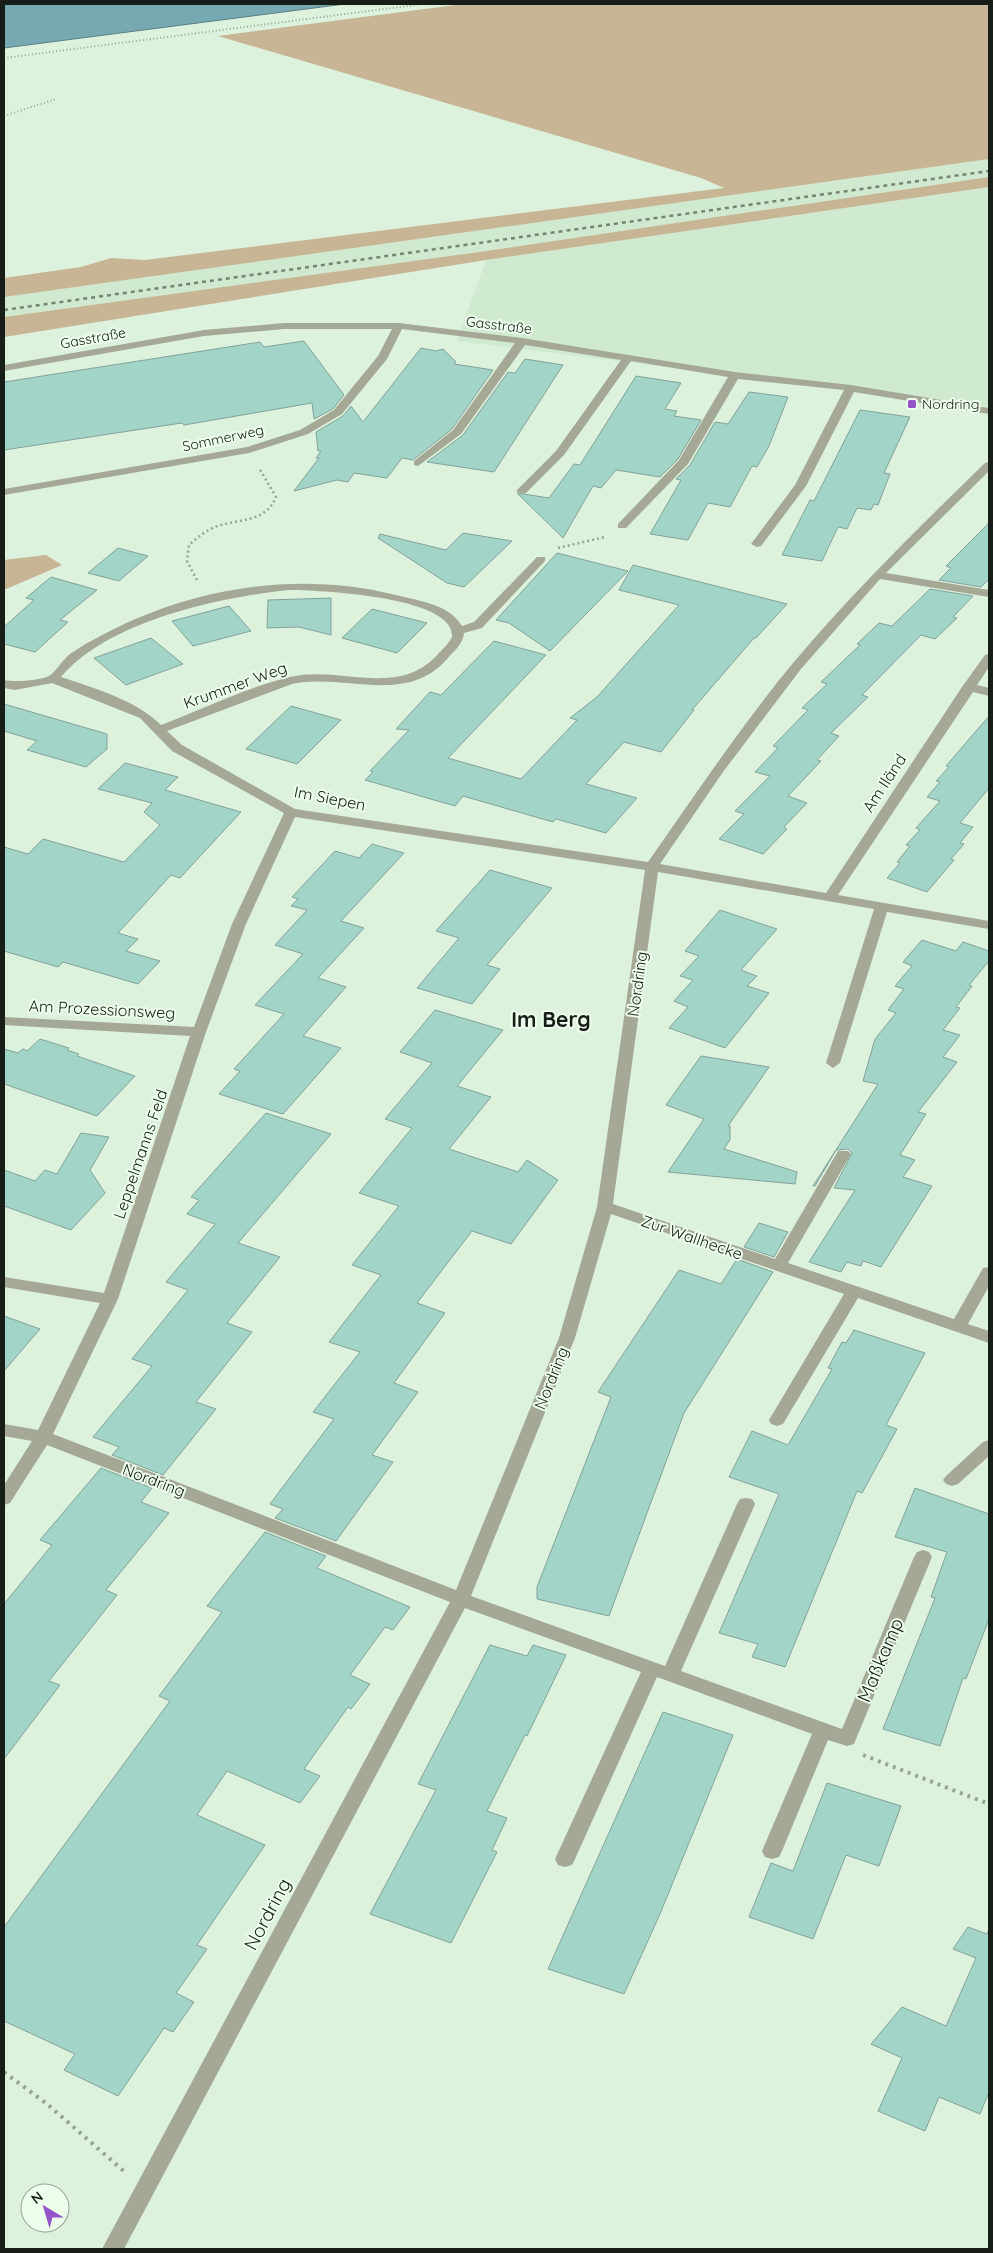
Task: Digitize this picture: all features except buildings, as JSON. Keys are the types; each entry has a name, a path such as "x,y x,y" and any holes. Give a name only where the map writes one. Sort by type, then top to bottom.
{"street":[{"name":"Gasstraße","path":"4,368 204,333 284,326 399,326 522,341 735,375 851,388 989,411"},
{"name":"Sommerweg","path":"4,492 249,450 304,432 338,412 383,357 399,326"},
{"path":"418,463 456,432 522,341"},
{"path":"522,491 560,453 628,359"},
{"path":"622,526 684,462 735,375"},
{"path":"757,544 771,522 800,486 851,388"},
{"name":"Nordring","path":"112,2249 461,1599 567,1338 605,1207 652,867 718,770 797,666 877,575 989,465"},
{"path":"53,679 73,658 118,632 160,614 208,600 262,590 311,587 360,590 433,609 453,620 459,631 478,625 541,559"},
{"path":"877,575 989,594"},
{"name":"Krummer Weg","path":"159,730 275,685 298,679 325,678 385,683 410,679 428,670 458,640 459,631"},
{"name":"Am Iländ","path":"830,898 989,658"},
{"name":"Im Siepen","path":"4,684 15,686 53,679 81,688 144,715 177,748 291,812 652,867"},
{"path":"968,687 989,692"},
{"name":"Leppelmanns Feld","path":"4,1499 43,1436 110,1299 199,1032 240,924 291,812"},
{"path":"652,867 989,925"},
{"path":"833,1063 882,906"},
{"name":"Am Prozessionsweg","path":"4,1021 199,1032"},
{"path":"779,1266 843,1154"},
{"name":"Zur Wallhecke","path":"605,1207 989,1337"},
{"path":"958,1327 989,1272"},
{"path":"4,1282 110,1299"},
{"path":"777,1420 854,1291"},
{"name":"Nordring","path":"4,1430 43,1436 461,1599"},
{"path":"952,1480 989,1446"},
{"path":"670,1675 746,1504"},
{"name":"Maßkamp","path":"847,1739 922,1557"},
{"path":"461,1599 847,1739"},
{"path":"565,1859 652,1668"},
{"path":"772,1851 823,1730"}],"path":[{"path":"4,58 422,4"},
{"path":"4,116 56,99"},
{"path":"208,600 187,561 189,545 202,533 220,525 264,515 273,507 276,496 249,450"},
{"path":"541,559 561,547 601,540 622,526"},
{"path":"847,1739 865,1758 989,1804"},
{"path":"4,2072 47,2104 144,2188"}],"shaded area":[{"path":"463,4 989,4 989,159 4,297 4,278 81,267 111,258 145,260 724,188 701,178 218,36"},
{"path":"989,159 989,177 479,252 4,317 4,297"},
{"path":"989,177 989,187 486,260 4,337 4,317 479,252"},
{"path":"989,187 989,407 457,341 486,260"},
{"path":"46,555 62,565 4,590 4,560"}],"water":[{"path":"4,4 345,4 4,48"}],"railway":[{"path":"4,310 989,171"}],"place":[{"name":"Nordring","path":"912,404"}],"district":[{"name":"Im Berg","path":"551,1019"}]}
